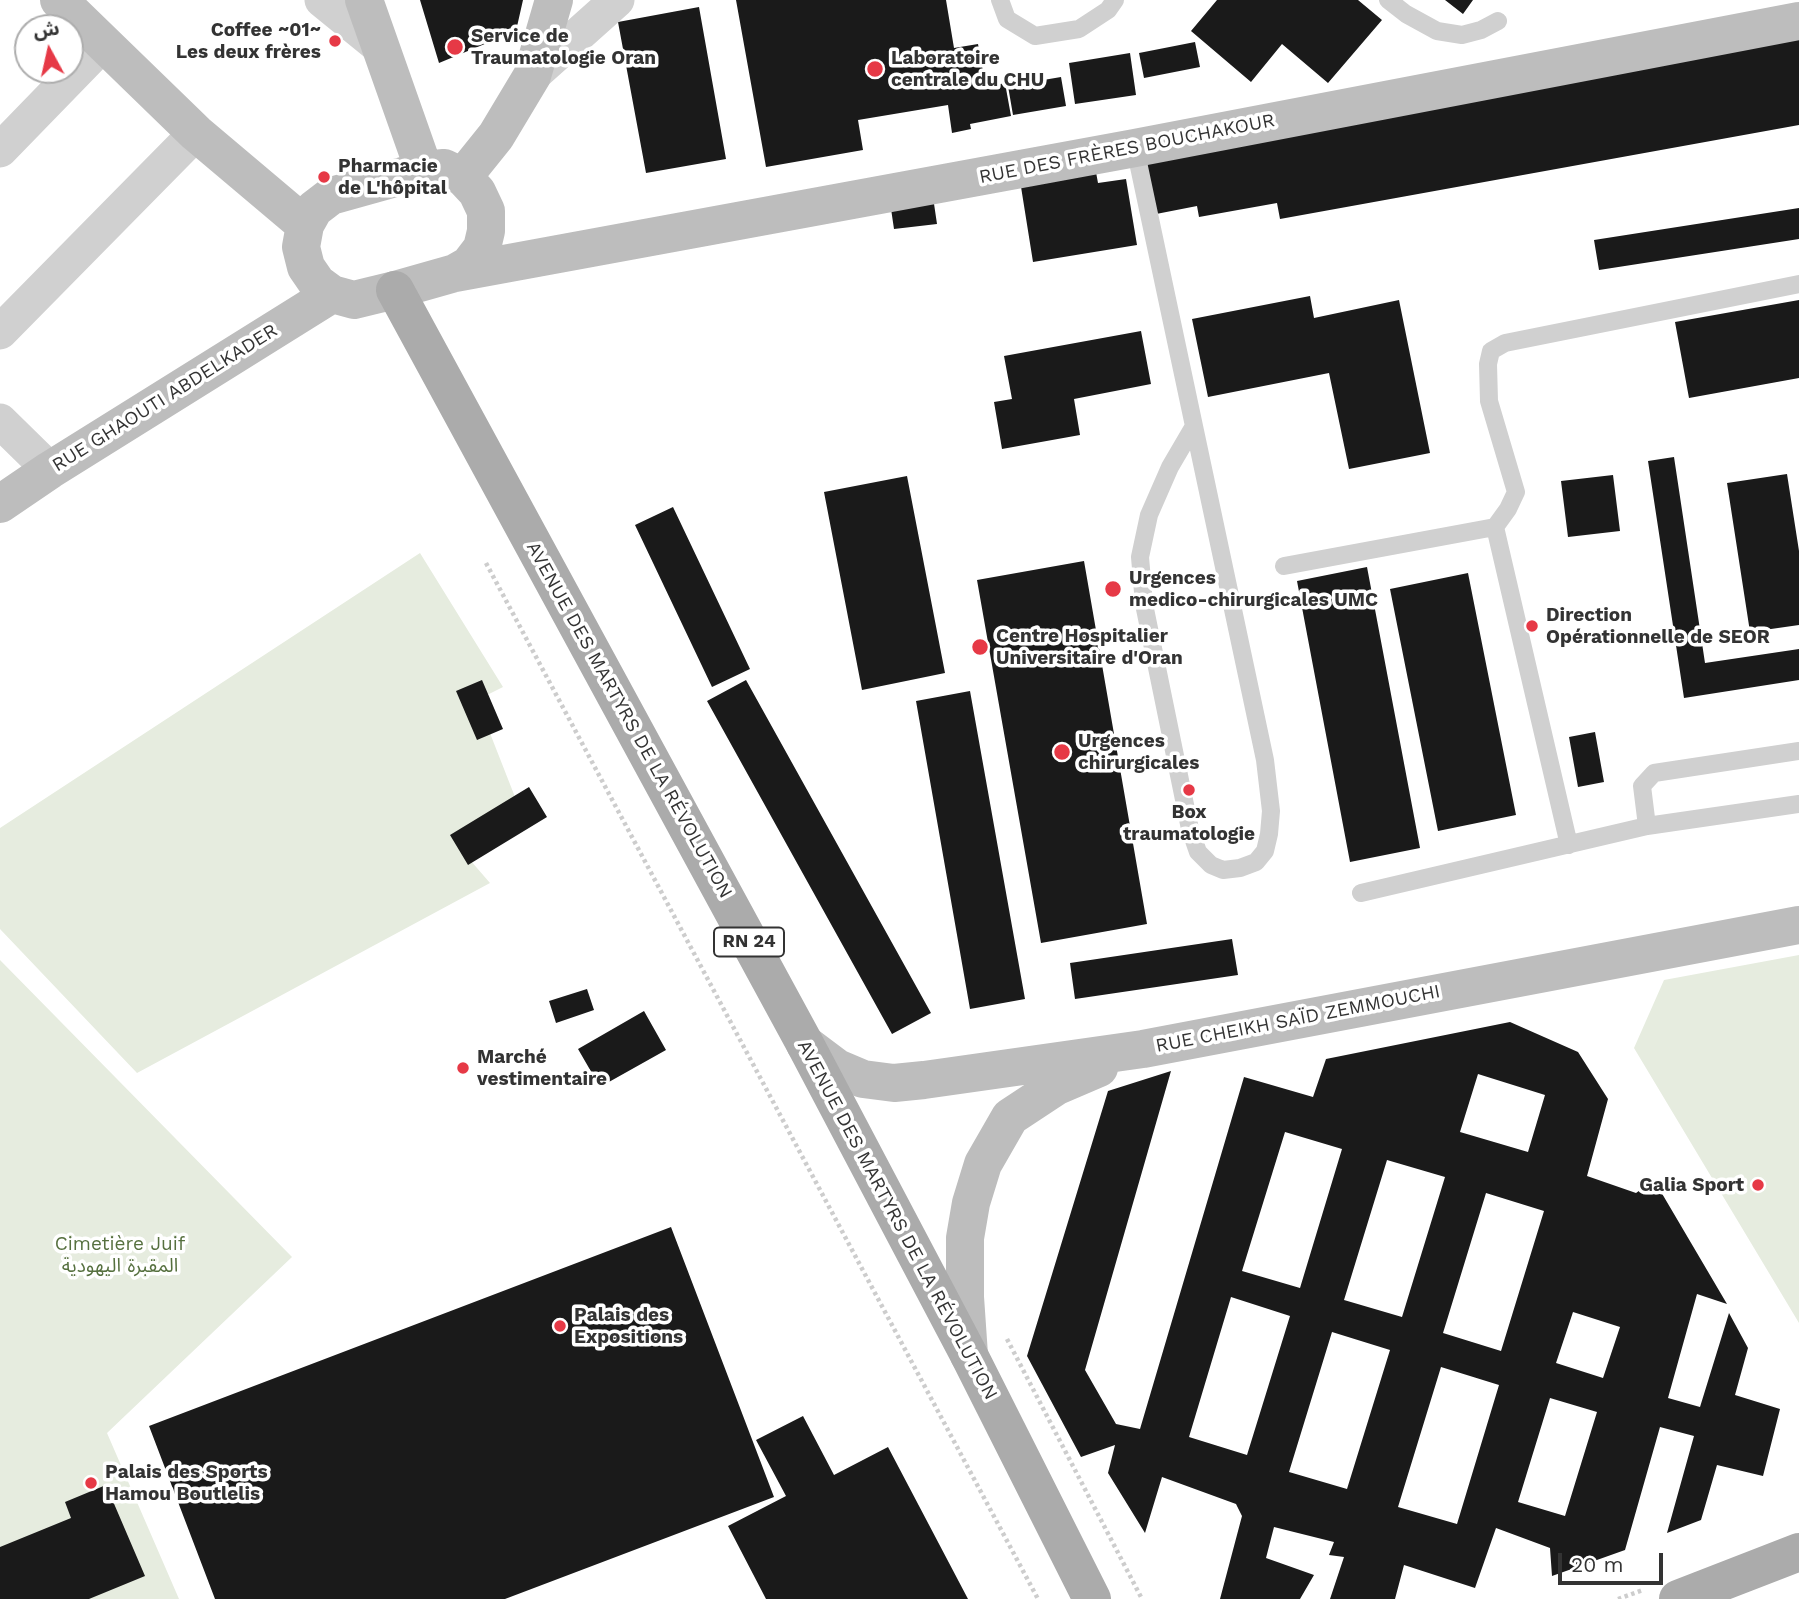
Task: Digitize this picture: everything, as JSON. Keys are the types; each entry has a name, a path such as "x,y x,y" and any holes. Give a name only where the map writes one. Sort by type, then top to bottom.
{"main road":[{"name":"AVENUE DES MARTYRS DE LA RÉVOLUTION","path":"395,290 805,1044 969,1355 1092,1599"},
{"path":"1678,1599 1799,1552"}],"street":[{"path":"59,0 196,133 305,225"},
{"path":"323,0 381,48"},
{"path":"364,0 424,170"},
{"path":"463,177 496,136 532,76 554,0"},
{"path":"532,76 617,0"},
{"name":"RUE DES FRÈRES BOUCHAKOUR","path":"455,273 1135,148 1799,21"},
{"path":"0,150 103,44"},
{"path":"0,332 196,133"},
{"path":"444,168 463,177 477,192 486,211 486,232 482,248 468,265 455,273 354,300 332,294 317,283 306,267 301,247 305,225 314,209 331,195 424,170 444,168"},
{"name":"RUE GHAOUTI ABDELKADER","path":"0,504 332,294"},
{"path":"0,421 50,470"},
{"name":"RUE CHEIKH SAÏD ZEMMOUCHI","path":"805,1044 837,1068 863,1079 894,1083 1143,1049 1799,925"},
{"path":"969,1355 965,1238 971,1203 984,1164 1010,1116 1057,1086 1143,1049"}],"lane":[{"path":"1000,0 1007,19 1035,36 1079,29 1108,10 1115,0"},
{"path":"1388,0 1406,14 1437,31 1462,35 1481,30 1498,21"},
{"path":"1135,148 1265,760 1271,811 1265,851 1256,862 1223,870 1211,865 1198,852 1190,829 1144,604 1140,556 1149,515 1170,467 1194,426"},
{"path":"1284,566 1495,527 1516,492 1489,401 1488,364 1491,351 1505,343 1799,284"},
{"path":"1495,527 1569,845"},
{"path":"1647,826 1642,786 1654,773 1799,751"},
{"path":"1361,893 1647,826 1799,804"}],"path":[{"path":"486,563 1038,1599"},
{"path":"1004,1333 1142,1599"}],"green space":[{"path":"420,553 503,687 477,700 524,820 464,853 490,883 137,1073 0,929 0,828"},
{"name":"Galia Sport","path":"1799,955 1799,1323 1634,1048 1664,980"},
{"name":"Cimetière Juif المقبرة اليهودية","path":"0,960 292,1257 107,1433 179,1599 0,1599"}],"building":[{"name":"Service de Traumatologie Oran","path":"420,0 523,0 516,31 439,63"},
{"path":"736,0 946,0 954,48 978,44 986,87 1005,83 1011,116 970,124 971,129 952,133 948,105 858,120 863,150 766,167"},
{"path":"1217,0 1358,0 1382,20 1328,83 1282,44 1251,82 1191,31"},
{"path":"1445,0 1473,0 1463,14"},
{"path":"699,7 726,159 646,173 618,22"},
{"path":"1799,38 1799,125 1280,219 1277,203 1199,217 1197,206 1151,215 1135,130"},
{"path":"1195,42 1200,67 1144,78 1139,53"},
{"path":"1130,53 1136,95 1075,104 1069,63"},
{"path":"1061,77 1066,106 1013,115 1008,86"},
{"path":"1093,156 1098,183 1126,179 1137,245 1033,262 1018,168"},
{"path":"933,197 937,224 894,229 890,202"},
{"path":"1799,208 1799,239 1599,270 1594,240"},
{"path":"1310,296 1314,318 1399,300 1430,453 1349,469 1329,373 1208,397 1192,319"},
{"path":"1799,300 1799,378 1689,398 1675,322"},
{"path":"1141,331 1151,384 1074,399 1080,435 1002,449 994,402 1012,399 1004,356"},
{"path":"1674,457 1705,663 1799,649 1799,680 1684,698 1648,461"},
{"path":"1787,474 1799,551 1799,625 1750,632 1727,483"},
{"path":"1613,475 1620,531 1568,537 1561,481"},
{"path":"907,476 945,673 862,690 824,492"},
{"path":"673,507 750,669 712,687 635,525"},
{"name":"Urgences chirurgicales","path":"1084,561 1147,924 1041,943 977,580"},
{"path":"1367,567 1420,848 1350,862 1297,581"},
{"path":"1468,573 1516,815 1438,831 1390,589"},
{"path":"482,680 503,729 477,740 456,691"},
{"path":"746,680 931,1013 892,1034 707,701"},
{"path":"970,691 1025,999 970,1009 916,701"},
{"path":"1595,732 1604,782 1578,787 1569,737"},
{"path":"529,787 547,817 468,865 450,835"},
{"path":"1232,939 1238,975 1075,999 1070,963"},
{"path":"587,989 594,1010 556,1023 549,1001"},
{"path":"644,1011 666,1050 600,1087 578,1049"},
{"path":"1510,1022 1578,1052 1608,1099 1587,1176 1636,1193 1654,1180 1727,1304 1697,1294 1668,1398 1700,1407 1729,1313 1748,1348 1735,1395 1780,1409 1763,1476 1717,1465 1701,1520 1667,1533 1694,1436 1660,1427 1625,1550 1552,1576 1550,1548 1496,1528 1475,1588 1404,1565 1395,1599 1330,1599 1344,1557 1329,1555 1334,1542 1274,1527 1266,1558 1314,1575 1300,1599 1220,1599 1242,1516 1236,1504 1162,1477 1145,1533 1108,1473 1115,1445 1081,1457 1027,1356 1108,1091 1171,1071 1085,1370 1116,1424 1140,1429 1244,1077 1313,1097 1326,1059","holes":["1478,1074 1545,1095 1528,1152 1460,1132","1285,1132 1342,1149 1300,1288 1242,1271","1387,1160 1445,1177 1402,1317 1344,1300","1486,1193 1544,1211 1501,1351 1443,1333","1231,1297 1290,1316 1247,1455 1189,1437","1573,1312 1620,1327 1603,1378 1556,1363","1332,1332 1390,1350 1347,1489 1289,1472","1441,1367 1499,1385 1457,1524 1398,1507","1550,1398 1597,1412 1565,1516 1518,1502"]},
{"name":"Palais des Expositions","path":"671,1227 774,1497 505,1599 215,1599 149,1426"},
{"path":"803,1416 834,1475 888,1447 968,1599 766,1599 728,1526 786,1496 756,1440"},
{"path":"106,1485 145,1576 89,1599 0,1599 0,1547 71,1518 65,1502"}],"place":[{"name":"Coffee ~01~ Les deux frères","path":"335,41"},
{"name":"Service de Traumatologie Oran","path":"455,47"},
{"name":"Laboratoire centrale du CHU","path":"875,69"},
{"name":"Pharmacie de L'hôpital","path":"324,177"},
{"name":"Urgences medico-chirurgicales UMC","path":"1113,589"},
{"name":"Direction Opérationnelle de SEOR","path":"1532,626"},
{"name":"Centre Hospitalier Universitaire d'Oran","path":"980,647"},
{"name":"Urgences chirurgicales","path":"1062,752"},
{"name":"Box traumatologie","path":"1189,790"},
{"name":"Marché vestimentaire","path":"463,1068"},
{"name":"Galia Sport","path":"1758,1185"},
{"name":"Palais des Expositions","path":"560,1326"},
{"name":"Palais des Sports Hamou Boutlelis","path":"91,1483"}]}
